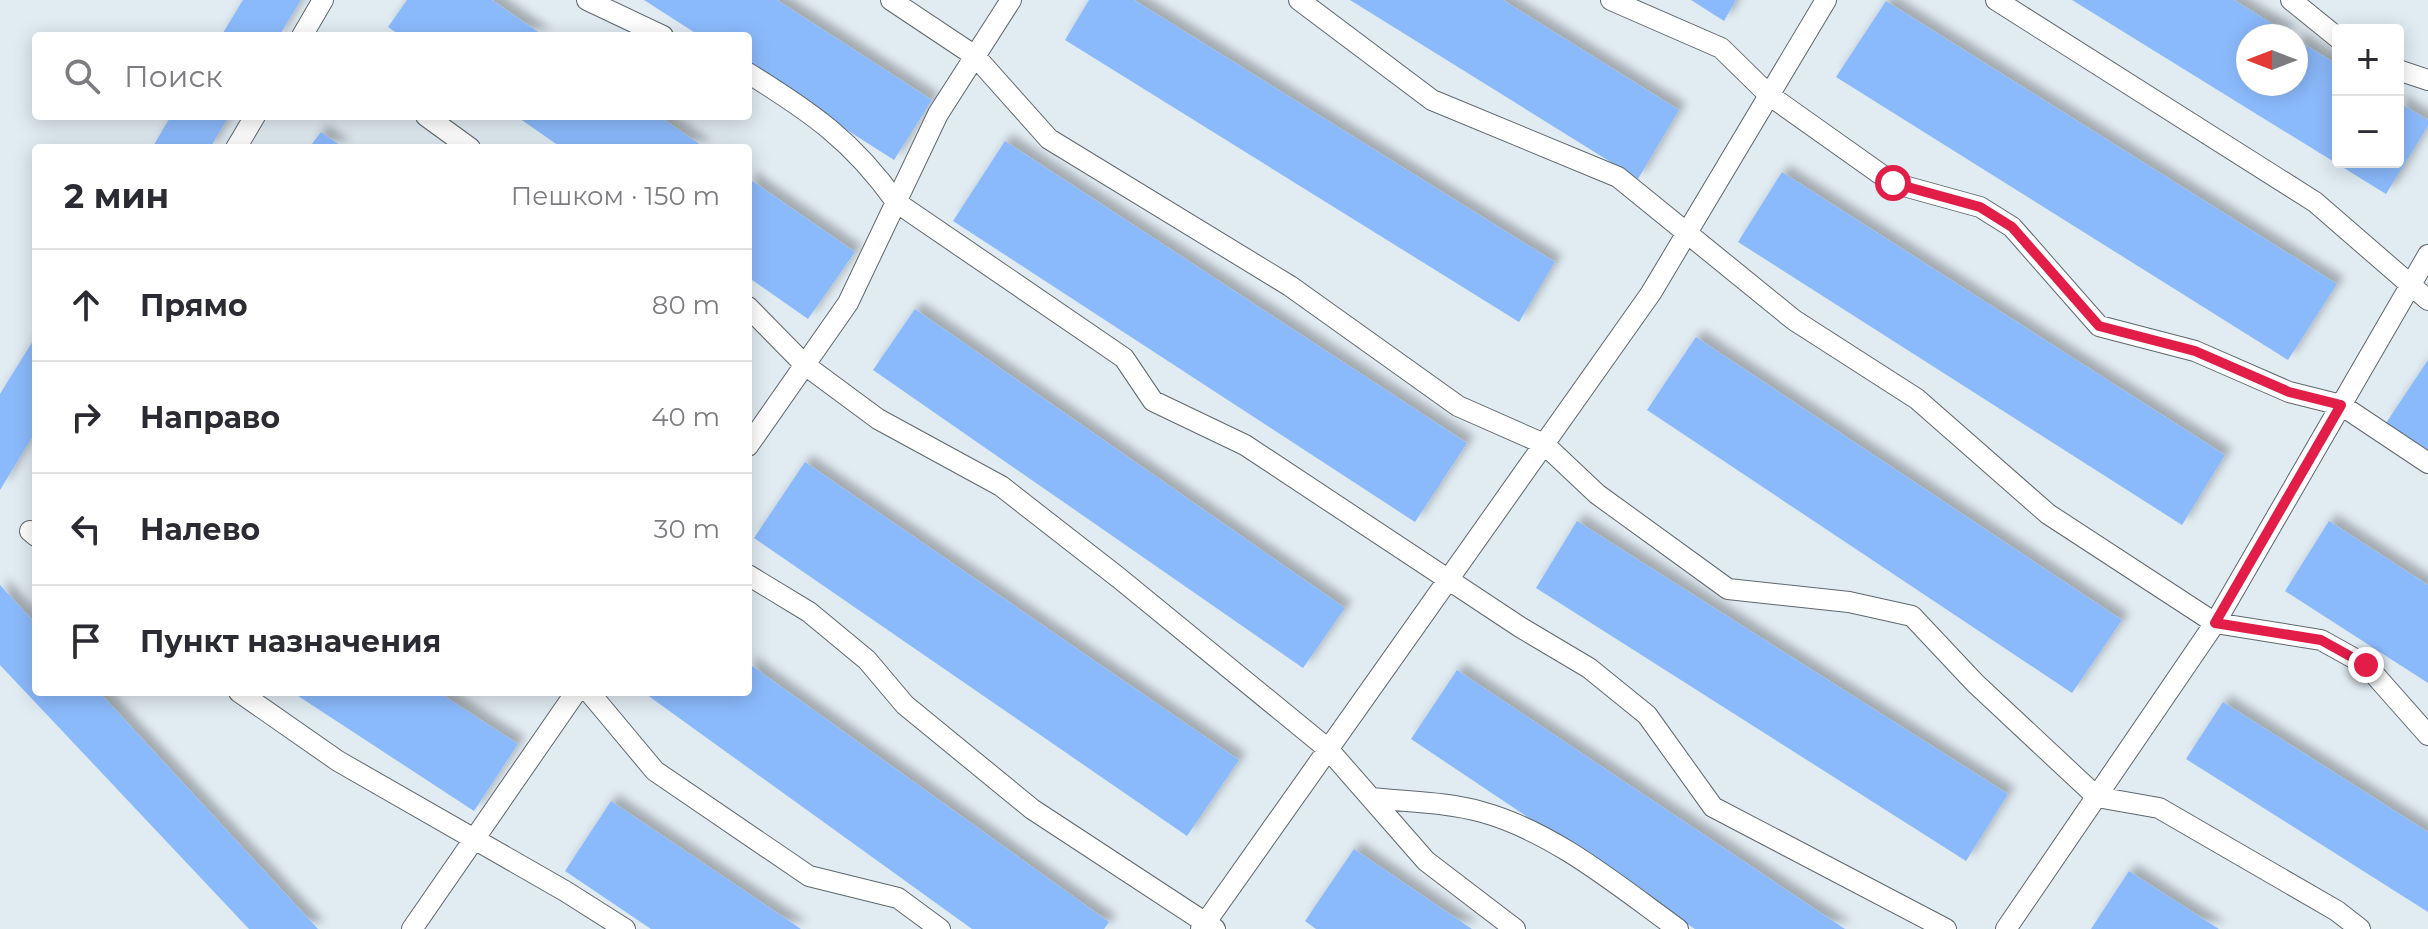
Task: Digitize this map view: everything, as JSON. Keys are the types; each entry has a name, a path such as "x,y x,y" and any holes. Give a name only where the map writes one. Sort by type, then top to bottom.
{"lane":[{"path":"304,32 323,0"},
{"path":"587,0 655,32"},
{"path":"891,0 975,56 1049,139 1290,286 1458,406 1544,444 1597,494 1728,589 1849,602 1912,616 1975,683 2097,797 2159,808 2337,911 2360,929"},
{"path":"752,440 848,303 938,114 1011,0"},
{"path":"1299,0 1432,100 1618,177 1794,320 1917,399 2048,514 2215,623 2321,640 2366,665 2428,735"},
{"path":"1611,0 1721,48 1769,95 1893,183 1980,207 2012,227 2099,326 2195,351 2289,392 2341,405 2428,463"},
{"path":"752,577 809,612 867,660 905,705 1032,809 1208,927 1328,749 1651,293 1826,0"},
{"path":"1996,0 2315,202 2428,300"},
{"path":"2291,0 2332,33"},
{"path":"2404,72 2428,80"},
{"path":"752,76 818,117 871,166 896,202 1124,358 1153,401 1245,445 1520,627 1589,668 1647,715 1713,807 1946,929"},
{"path":"238,144 253,120"},
{"path":"432,120 464,144"},
{"path":"2006,929 2215,623 2428,255"},
{"path":"752,311 805,365 878,419 1001,486 1119,578 1328,749 1426,861 1515,929"},
{"path":"245,696 338,761 565,891 625,929"},
{"path":"412,929 573,696"},
{"path":"592,696 655,771 809,876 898,898 940,929"},
{"path":"1371,798 1479,811 1524,826 1604,876 1678,929"}],"building":[{"path":"243,0 301,0 281,32 223,32"},
{"path":"407,0 492,0 538,32 395,32 388,27"},
{"path":"644,0 777,0 932,100 894,160 752,70 752,32 694,32"},
{"path":"1089,0 1134,0 1555,262 1519,322 1065,40"},
{"path":"1350,0 1503,0 1679,110 1638,179"},
{"path":"1691,0 1736,0 1724,21"},
{"path":"2072,0 2234,0 2273,24 2236,24 2236,96 2308,96 2308,46 2332,61 2332,161"},
{"path":"1886,1 2337,284 2288,360 1836,77"},
{"path":"2404,106 2428,120 2428,126 2404,165"},
{"path":"169,120 227,120 212,144 154,144"},
{"path":"522,120 665,120 699,144 556,144"},
{"path":"321,132 338,144 312,144"},
{"path":"1005,141 1467,443 1415,522 953,221"},
{"path":"2344,168 2402,168 2386,194"},
{"path":"1782,172 2225,455 2182,525 1738,242"},
{"path":"752,181 855,252 808,319 752,280"},
{"path":"915,309 1345,608 1303,668 873,370"},
{"path":"1696,337 2122,620 2072,693 1647,410"},
{"path":"32,342 32,438 0,490 0,394"},
{"path":"2428,360 2428,450 2386,423"},
{"path":"805,462 1239,760 1187,836 754,538"},
{"path":"1577,521 2008,794 1966,861 1536,588"},
{"path":"2329,521 2428,585 2428,683 2285,591"},
{"path":"0,585 32,620 32,696 103,696 318,929 249,929 0,665"},
{"path":"752,666 1109,922 1104,929 972,929 649,696 752,696"},
{"path":"1457,670 1845,929 1695,929 1411,739"},
{"path":"298,696 444,696 518,744 474,811"},
{"path":"2223,702 2428,832 2428,912 2186,759"},
{"path":"611,801 801,929 651,929 565,871"},
{"path":"1354,849 1472,929 1316,929 1305,921"},
{"path":"2129,871 2219,929 2091,929"}],"route":[{"path":"1893,183 1980,207 2012,227 2099,326 2195,351 2289,392 2341,405 2215,623 2321,640 2366,665"}]}
